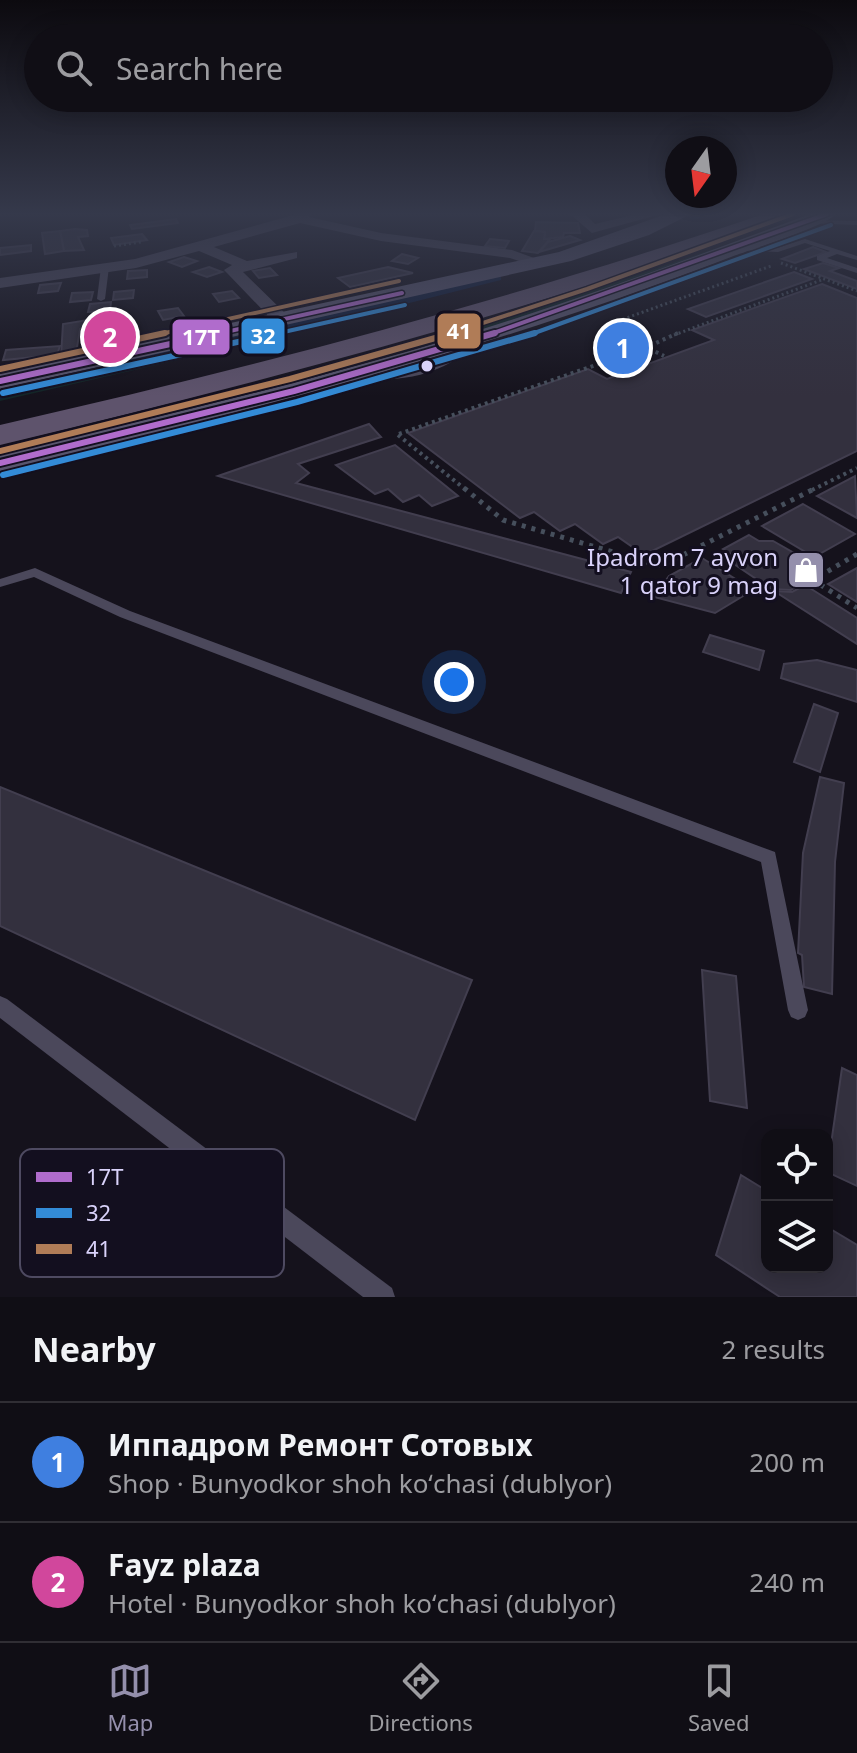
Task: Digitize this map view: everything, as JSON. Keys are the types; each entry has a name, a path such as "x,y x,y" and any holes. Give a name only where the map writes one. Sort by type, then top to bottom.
{"main road":[{"path":"0,411 391,319 553,275"},
{"path":"0,435 409,334 609,275"}],"street":[{"path":"0,283 56,275"},
{"path":"237,275 282,320"},
{"path":"0,381 482,275"},
{"path":"0,463 338,378 481,337 662,275"}],"lane":[{"path":"101,299 104,275"},
{"path":"0,583 35,572 125,614 769,857 798,1010"},
{"path":"0,1006 188,1149"},
{"path":"284,1222 383,1297"}],"path":[{"path":"664,356 604,326 742,275"},
{"path":"812,275 857,291"},
{"path":"824,279 701,322 647,347 398,435 503,520 661,566 857,468"},
{"path":"857,554 813,580 857,608"}],"shaded area":[{"path":"638,275 647,275 527,317 261,392 0,456 0,450 257,388 522,314"},
{"path":"480,280 257,336 256,342 0,401 0,387"}],"building":[{"path":"128,275 147,275 147,277 127,279"},
{"path":"256,275 277,275 259,278"},
{"path":"354,275 406,275 350,287 338,278"},
{"path":"787,275 812,279 706,317 688,309"},
{"path":"819,275 840,275 857,281 857,289"},
{"path":"61,283 58,291 38,293 40,285"},
{"path":"822,284 857,298 857,451 644,555 618,537 603,544 575,524 560,531 534,512 520,518 408,433 588,369 607,379 714,340 692,330"},
{"path":"134,290 133,298 113,300 114,292"},
{"path":"232,291 239,298 219,302 213,294"},
{"path":"93,292 91,300 70,302 72,293"},
{"path":"111,302 110,311 88,312 90,304"},
{"path":"178,308 184,316 163,320 158,311"},
{"path":"106,317 128,346 107,350 92,326 80,329 76,354 61,356 63,324"},
{"path":"60,346 57,355 3,360 6,350"},
{"path":"369,424 381,437 298,464 309,473 296,483 631,572 621,593 218,476"},
{"path":"395,445 458,496 432,506 419,495 403,502 388,489 375,494 336,465"},
{"path":"855,476 857,518 817,496"},
{"path":"803,504 855,534 814,557 762,526"},
{"path":"749,535 759,541 773,541 808,561 814,576 791,590 771,589 734,564 734,556 723,549"},
{"path":"702,558 753,590 715,613 654,597 669,576"},
{"path":"857,568 857,602 828,584"},
{"path":"805,585 857,618 857,644 774,591 792,592"},
{"path":"710,635 764,651 759,670 703,652"},
{"path":"817,660 857,670 857,702 781,678 784,664"},
{"path":"814,704 838,713 820,772 794,762"},
{"path":"820,777 844,783 835,862 832,994 804,987 802,955 798,953 803,853"},
{"path":"0,787 472,980 415,1120 0,926"},
{"path":"702,970 736,976 747,1108 710,1101"},
{"path":"842,1068 857,1075 857,1186 833,1175 833,1130"},
{"path":"741,1175 761,1187 761,1273 833,1273 833,1231 857,1245 857,1297 780,1297 716,1255"}],"waterway":[{"path":"0,393 254,337 496,277"}],"transit line":[{"name":"41","path":"0,451 232,394 405,347 628,275"},
{"name":"17T","path":"0,463 352,375 514,327 664,275"},
{"name":"32","path":"3,475 414,370 607,308 698,275"},
{"name":"41","path":"0,369 399,281"},
{"name":"17T","path":"0,381 402,293"},
{"name":"32","path":"3,393 405,305"}],"place":[{"name":"Fayz plaza","path":"110,337"},
{"name":"Иппадром Ремонт Сотовых","path":"623,348"},
{"name":"Ipadrom 7 ayvon 1 qator 9 mag","path":"806,570"}]}
